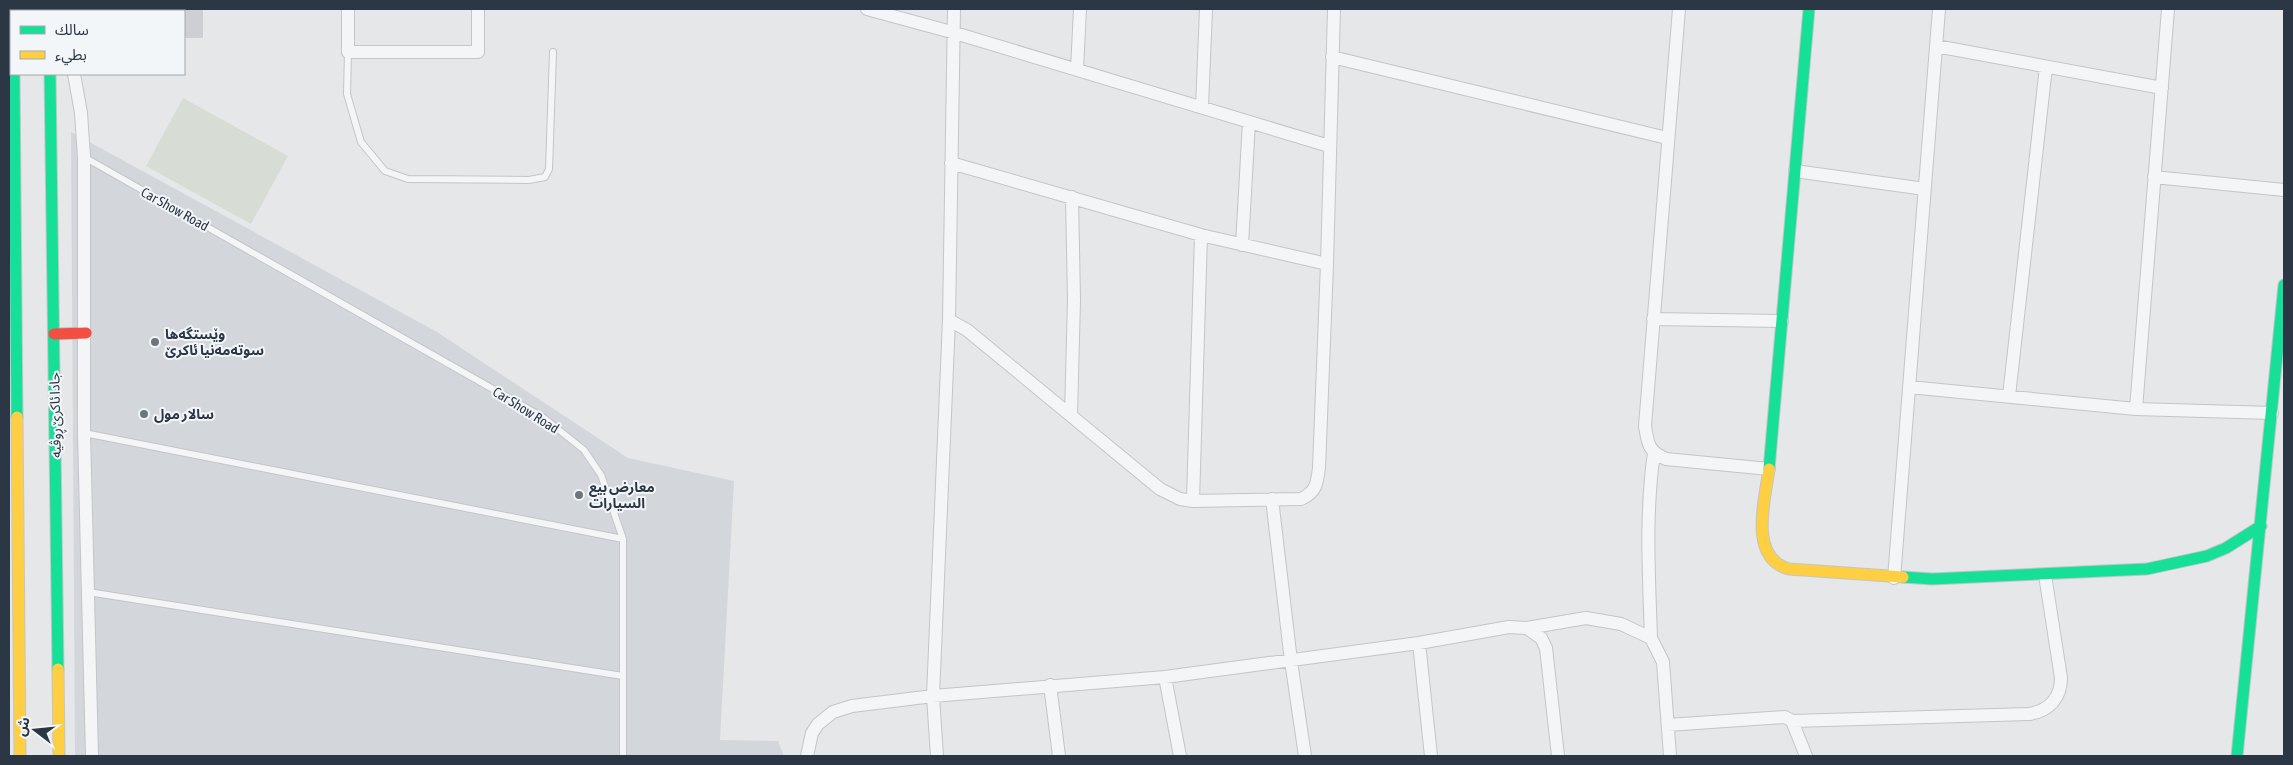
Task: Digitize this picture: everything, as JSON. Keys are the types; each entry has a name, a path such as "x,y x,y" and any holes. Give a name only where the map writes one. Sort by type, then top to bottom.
{"main road":[{"path":"1809,9 1769,469 1764,544 1772,561 1789,569 1894,578 1969,579 2147,569 2187,562 2226,548 2262,526"},
{"path":"14,75 20,756"},
{"name":"جادا ئاکرێ ڕوڤیە","path":"50,75 59,756"},
{"path":"2237,756 2262,526 2272,413 2280,366 2284,285"},
{"path":"54,334 86,333"}],"street":[{"path":"348,9 348,52 478,52 478,9"},
{"path":"867,9 955,33 1329,146"},
{"path":"938,756 933,696 949,320 954,9"},
{"path":"1078,70 1080,9"},
{"path":"1202,107 1206,9"},
{"path":"949,320 967,330 1160,489 1180,499 1193,501 1301,499 1311,494 1316,486 1327,264 1334,9"},
{"path":"1679,9 1645,426 1648,443 1654,453 1666,458 1769,469"},
{"path":"1894,578 1939,9"},
{"path":"2136,408 2168,9"},
{"path":"1936,46 2162,88"},
{"path":"1332,57 1667,138"},
{"path":"2009,396 2046,67"},
{"path":"74,75 81,113 84,157 86,333 84,433 92,756"},
{"path":"1242,244 1249,122"},
{"path":"951,163 1201,235 1327,264"},
{"path":"1795,171 1925,189"},
{"path":"2154,177 2284,190"},
{"path":"1071,415 1074,300 1072,197"},
{"path":"1193,501 1201,235"},
{"path":"1653,319 1782,322"},
{"path":"1909,387 2136,408 2272,413"},
{"path":"1654,453 1650,480 1648,543 1650,638 1663,662 1670,756"},
{"path":"1272,499 1291,661 1305,756"},
{"path":"1792,721 2029,714 2044,710 2055,700 2061,685 2045,575"},
{"path":"807,756 812,733 818,724 833,712 852,706 1050,685 1165,677 1419,643 1509,627 1527,628 1586,618 1621,624 1650,638"},
{"path":"1527,628 1541,638 1546,648 1558,756"},
{"path":"1419,643 1431,756"},
{"path":"1165,677 1180,756"},
{"path":"1050,685 1059,756"},
{"path":"1668,725 1785,716 1792,721 1806,756"}],"lane":[{"path":"348,52 347,94 361,142 385,171 408,179 529,180 545,177 550,169 552,52"},
{"name":"Car Show Road","path":"84,157 544,418 584,450 601,474 623,539 623,756"},
{"path":"84,433 623,539"},
{"path":"88,592 624,676"}],"shaded area":[{"path":"183,98 288,156 251,224 146,166"},
{"path":"71,132 437,332 628,458 734,481 720,740 778,741 784,756 75,756"}],"building":[{"path":"203,9 203,38 185,38 184,10"}],"traffic: fast":[{"path":"1769,469 1809,9"},
{"path":"14,75 17,417"},
{"path":"50,75 58,669"},
{"path":"2237,756 2284,285"},
{"path":"1903,577 1932,579 2147,569 2207,556 2226,548 2261,526"}],"traffic: slow":[{"path":"17,417 20,756"},
{"path":"1769,469 1762,526 1768,553 1776,563 1789,569 1903,577"},
{"path":"58,669 59,756"}],"traffic: jam":[{"path":"54,334 86,333"}],"place":[{"name":"وێستگەها سوتەمەنیا ئاکرێ","path":"155,342"},
{"name":"سالار مول","path":"144,414"},
{"name":"معارض بيع السيارات","path":"579,495"}]}
